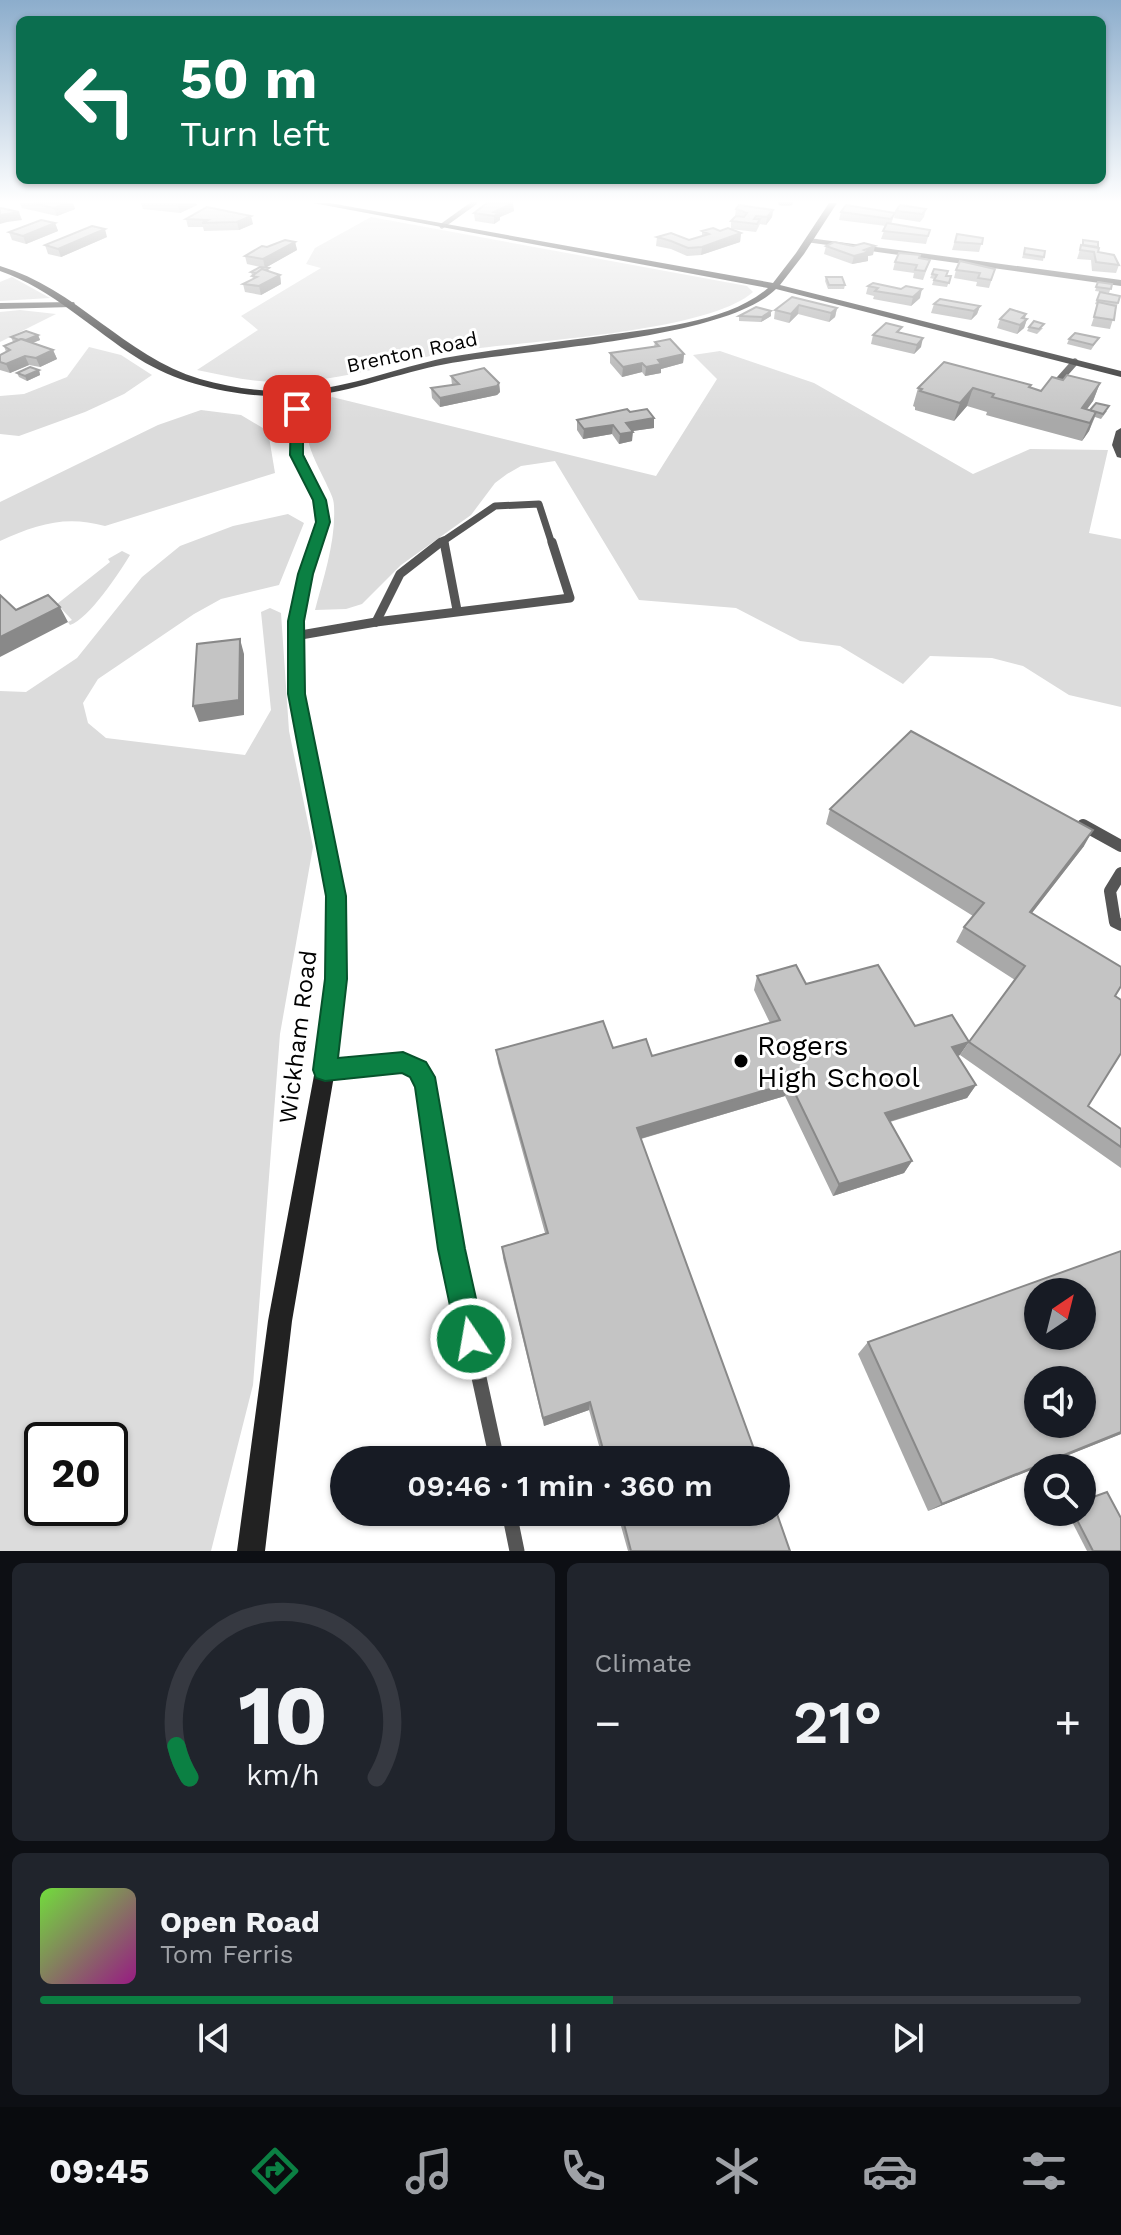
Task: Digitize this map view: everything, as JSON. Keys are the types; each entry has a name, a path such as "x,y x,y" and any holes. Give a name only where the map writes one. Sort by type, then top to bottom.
{"street":[{"name":"Brenton Road","path":"20,275 47,286 142,357 192,379 234,389 298,394 438,363 625,336 721,316 759,300 782,275"},
{"path":"715,275 774,286 1121,374"},
{"path":"1066,275 1121,283"},
{"path":"0,306 71,304"},
{"name":"Wickham Road","path":"251,1551 280,1321 325,1070 336,979 336,896 296,694 295,636 305,574 323,522 319,500 296,455 294,437 298,394"},
{"path":"1121,431 1117,445 1121,455"}],"lane":[{"path":"1059,380 1075,362"},
{"path":"295,636 457,610 570,598 539,504 495,506 444,540 400,574 376,622"},
{"path":"444,540 457,610"},
{"path":"1065,816 1121,846"},
{"path":"1121,873 1110,891 1115,922 1121,925"},
{"path":"325,1070 403,1062 418,1069 426,1085 451,1249 494,1446"},
{"path":"512,1526 517,1551"}],"shaded area":[{"path":"309,275 689,275 747,286 753,292 730,306 656,326 456,351 321,379 266,382 197,370 258,330 241,316"},
{"path":"12,277 50,298 0,301 0,282"},
{"path":"20,310 56,314 0,342 0,312"},
{"path":"89,347 121,355 152,375 124,394 85,412 19,436 0,434 0,396 24,394 67,377"},
{"path":"720,351 814,383 973,474 1030,449 1108,450 1089,533 1121,539 1121,707 1069,695 1023,666 992,658 930,656 903,684 840,646 800,641 736,608 639,600 555,461 521,466 507,474 495,483 471,515 401,565 362,604 346,609 315,610 331,545 334,506 308,437 313,418 332,397 656,476 717,379 693,355"},
{"path":"201,410 241,415 268,431 275,473 105,526 64,521 27,530 0,541 0,502 158,425"},
{"path":"288,514 304,523 279,585 221,599 194,614 98,679 83,703 88,723 106,738 245,755 271,710 261,612 270,608 281,613 289,731 313,847 280,1034 253,1385 211,1551 0,1551 0,691 26,692 77,658 142,577 180,546 233,526"},
{"path":"122,551 130,555 111,583 86,614 70,625 68,622 72,620 57,604 110,562 108,559"}],"building":[{"path":"279,275 259,286 243,284 257,277 252,276"},
{"path":"937,275 951,276 949,283 934,280"},
{"path":"979,275 993,275 991,280 978,278"},
{"path":"826,277 842,277 845,285 829,285"},
{"path":"1098,282 1112,284 1111,289 1096,287"},
{"path":"873,283 901,289 906,286 922,289 913,297 875,291 878,288 868,286"},
{"path":"1100,292 1120,296 1118,303 1097,300"},
{"path":"792,297 837,308 831,313 799,305 791,314 775,310"},
{"path":"940,299 980,306 974,311 934,304"},
{"path":"1098,302 1116,306 1114,320 1094,317"},
{"path":"756,307 771,311 762,317 739,316"},
{"path":"1010,309 1026,314 1022,318 1027,319 1020,325 1000,319"},
{"path":"1034,321 1044,324 1039,329 1029,327"},
{"path":"886,323 902,327 897,332 923,338 917,345 873,335"},
{"path":"26,331 38,335 26,340 11,337"},
{"path":"1075,333 1099,338 1093,345 1069,339"},
{"path":"21,339 53,350 36,358 25,356 6,364 0,362 0,355 10,350 4,346"},
{"path":"670,339 684,354 658,360 661,364 646,367 642,363 623,367 610,353 659,346 655,342"},
{"path":"944,362 1031,385 1029,387 1041,391 1052,377 1063,380 1067,375 1100,383 1082,408 1096,412 1090,423 992,397 994,394 973,388 960,403 920,391 922,389 918,388"},
{"path":"30,367 39,370 25,376 17,373"},
{"path":"484,368 499,383 497,386 440,398 431,388 459,384 451,376"},
{"path":"1096,403 1109,406 1103,414 1090,410"},
{"path":"627,409 630,412 647,409 654,418 626,423 633,432 620,434 613,425 584,429 577,420"},
{"path":"0,595 16,610 48,595 60,607 0,637"},
{"path":"240,639 239,700 193,706 197,644"},
{"path":"911,731 1093,830 1030,912 1121,967 1121,986 1115,996 1121,1000 1121,1053 1088,1106 1121,1129 1121,1147 969,1042 1025,966 964,927 984,903 830,809"},
{"name":"Rogers High School","path":"796,965 806,984 878,965 915,1026 952,1015 969,1042 952,1047 976,1085 885,1113 912,1161 839,1184 790,1083 637,1128 753,1446 602,1446 590,1402 543,1418 502,1247 548,1233 496,1050 603,1021 613,1048 646,1039 652,1056 780,1020 757,976"},
{"path":"1121,1251 1121,1432 1066,1454 1024,1454 1024,1471 942,1504 868,1342 1024,1286 1024,1350 1096,1350 1096,1278 1046,1278"},
{"path":"1107,1492 1121,1518 1121,1551 1093,1551 1080,1526 1096,1526 1096,1496"},
{"path":"625,1526 781,1526 790,1551 631,1551"}],"place":[{"name":"Rogers High School","path":"741,1061"}],"route":[{"path":"297,409 296,455 319,500 323,522 305,574 296,621 294,670 296,694 326,832 336,896 336,979 325,1070 403,1062 418,1069 426,1085 451,1249 471,1339"}]}
